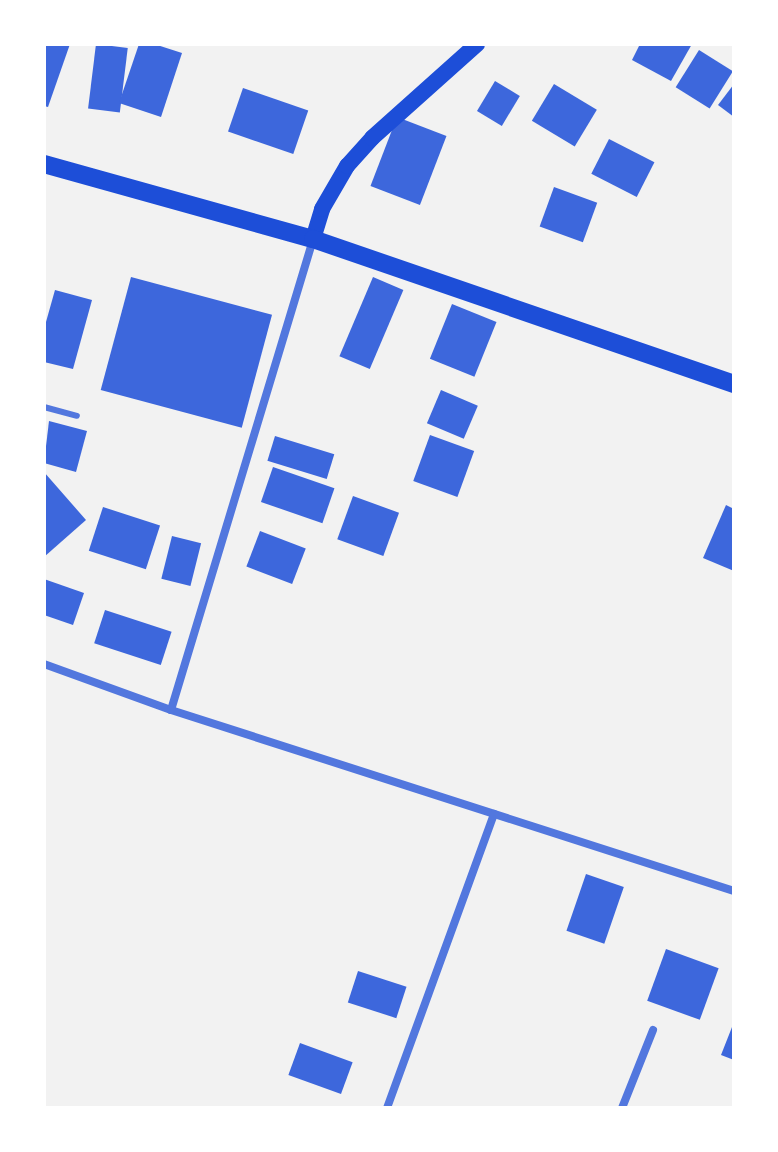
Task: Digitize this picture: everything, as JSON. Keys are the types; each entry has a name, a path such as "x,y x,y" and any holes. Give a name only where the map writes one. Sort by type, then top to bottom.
{"highway":[{"path":"44,164 313,239 734,384"}],"main road":[{"path":"313,239 322,209 347,166 372,138 477,44"}],"street":[{"path":"171,710 313,239"},
{"path":"44,664 171,710 734,891"},
{"path":"387,1108 494,814"},
{"path":"622,1108 653,1030"}],"lane":[{"path":"44,407 77,416"}],"building":[{"path":"44,44 70,44 48,107 44,106"},
{"path":"96,44 128,48 120,112 88,109"},
{"path":"139,44 154,44 182,53 161,117 119,103"},
{"path":"640,44 692,44 671,81 632,60"},
{"path":"699,50 733,71 710,109 676,87"},
{"path":"495,81 520,96 502,126 477,111"},
{"path":"554,84 597,110 575,147 532,121"},
{"path":"734,84 734,117 718,105"},
{"path":"243,88 308,110 293,154 228,131"},
{"path":"397,117 446,136 420,205 370,186"},
{"path":"609,139 654,162 637,197 591,174"},
{"path":"554,187 597,203 583,242 540,226"},
{"path":"131,277 272,315 242,428 101,390"},
{"path":"373,277 403,290 370,369 339,356"},
{"path":"55,290 92,300 73,369 44,362 44,329"},
{"path":"452,304 497,322 474,377 430,359"},
{"path":"441,390 478,406 464,439 427,423"},
{"path":"49,421 87,431 76,472 44,463"},
{"path":"430,435 474,451 457,497 413,481"},
{"path":"275,436 334,454 327,479 267,461"},
{"path":"273,467 334,488 322,523 261,502"},
{"path":"44,472 86,520 44,557"},
{"path":"353,496 399,513 383,556 337,539"},
{"path":"726,505 734,509 734,571 703,558"},
{"path":"103,507 160,526 146,569 89,551"},
{"path":"260,531 306,549 292,584 246,566"},
{"path":"172,536 201,543 190,586 161,579"},
{"path":"44,579 84,593 73,625 44,615"},
{"path":"105,610 172,632 161,665 94,643"},
{"path":"586,874 624,887 604,944 566,931"},
{"path":"666,949 719,968 700,1020 647,1001"},
{"path":"358,971 407,987 396,1018 348,1002"},
{"path":"734,1022 734,1060 721,1055"},
{"path":"300,1043 353,1062 341,1094 288,1075"}]}
